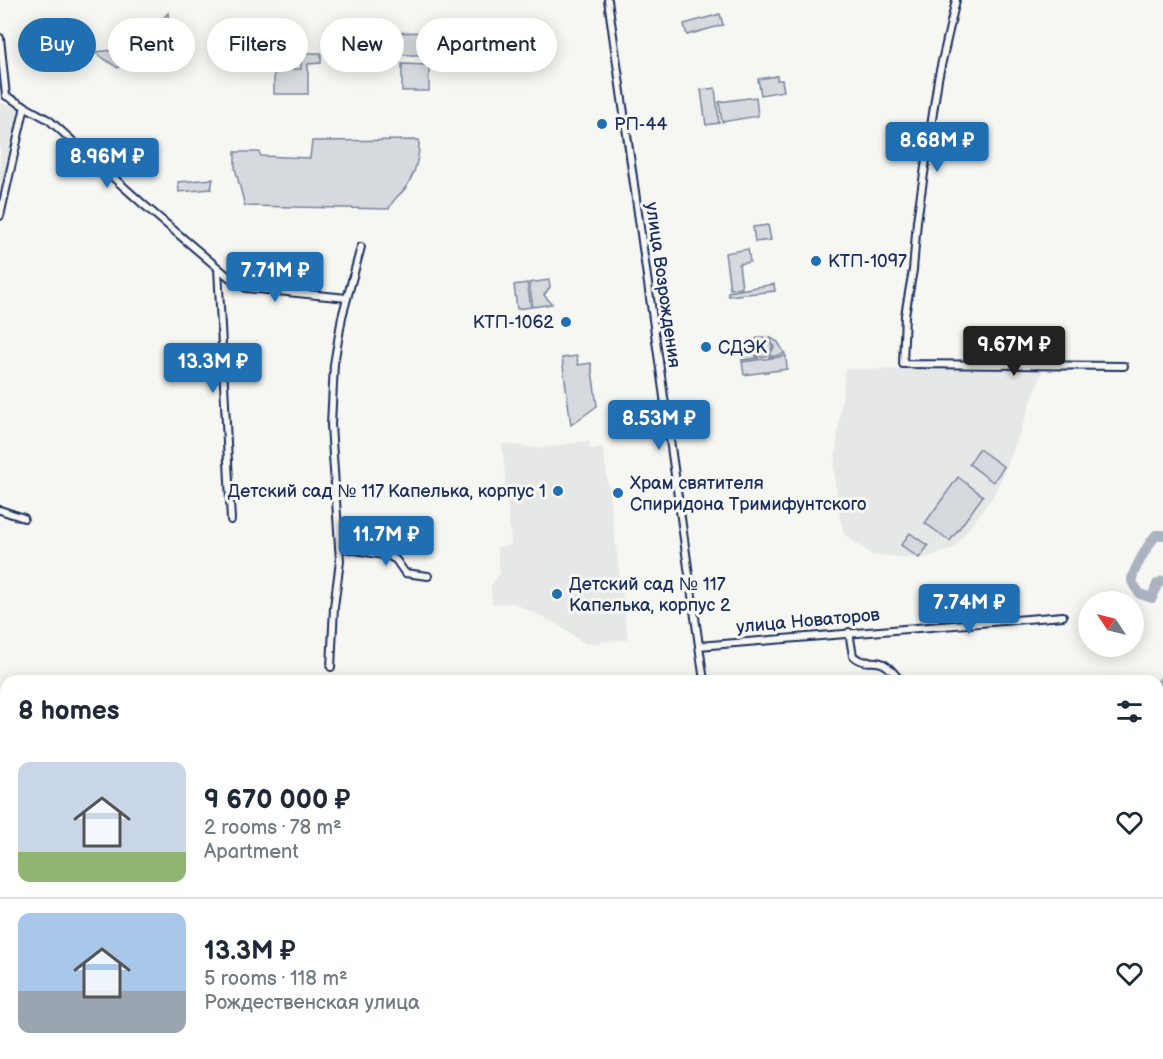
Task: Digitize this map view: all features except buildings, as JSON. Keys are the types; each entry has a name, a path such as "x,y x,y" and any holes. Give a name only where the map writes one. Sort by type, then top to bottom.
{"street":[{"name":"улица Возрождения","path":"608,0 703,675"},
{"path":"956,0 938,79 917,221 913,270 905,315 903,364 1124,366"},
{"path":"0,38 6,96 49,120 126,190 218,268 246,288 347,298"},
{"path":"0,216 25,106"},
{"path":"331,667 339,547 331,425 336,344 361,247"},
{"path":"218,268 231,520"},
{"path":"0,510 24,518"},
{"path":"339,547 389,556 396,560 405,573 428,576"},
{"name":"улица Новаторов","path":"699,646 1063,616"},
{"path":"849,632 853,656 858,660 880,660 889,666 896,675"}],"shaded area":[{"path":"720,14 723,25 687,35 684,24"},
{"path":"416,32 416,55 404,55 404,33"},
{"path":"108,51 108,61 96,53"},
{"path":"308,53 320,53 320,63 308,64"},
{"path":"404,64 416,65 416,72 429,72 429,91 402,91"},
{"path":"274,72 308,72 308,94 274,94"},
{"path":"777,76 777,80 782,80 784,91 761,95 758,79"},
{"path":"715,88 719,123 706,125 701,90"},
{"path":"756,97 758,116 722,122 719,102"},
{"path":"0,103 26,110 0,212"},
{"path":"419,140 418,158 412,176 389,209 245,206 235,168 235,152 259,152 261,156 310,158 312,141"},
{"path":"213,179 211,189 179,192 178,182"},
{"path":"768,225 771,240 755,242 753,227"},
{"path":"748,249 750,262 739,264 742,288 730,289 725,253"},
{"path":"549,280 550,287 544,295 552,304 533,307 529,283"},
{"path":"527,283 531,307 517,309 514,285"},
{"path":"774,284 775,291 728,296 728,292"},
{"path":"762,337 769,340 772,347 769,354 762,357 755,354 752,347 755,340"},
{"path":"769,337 778,342 785,354 769,357 774,347"},
{"path":"753,340 751,350 758,358 742,360 745,347"},
{"path":"577,356 578,365 591,363 597,406 571,425 562,358"},
{"path":"786,356 787,369 744,375 742,362"},
{"path":"845,369 1043,370 1006,469 992,498 953,549 924,558 872,555 844,534 838,508 834,468"},
{"path":"590,441 590,449 603,447 628,639 586,644 553,622 513,603 492,604 491,585 500,573 497,547 511,545 502,444 539,448"},
{"path":"979,449 1004,467 993,482 969,464"},
{"path":"958,477 983,496 950,541 925,523"},
{"path":"910,533 928,546 919,558 901,545"}],"waterway":[{"path":"1163,535 1156,535 1132,577 1133,584 1140,594 1152,598 1157,584 1163,581"}],"place":[{"name":"РП-44","path":"602,124"},
{"name":"КТП-1097","path":"816,261"},
{"name":"КТП-1062","path":"566,322"},
{"name":"СДЭК","path":"706,347"},
{"name":"Детский сад № 117 Капелька, корпус 1","path":"558,491"},
{"name":"Храм святителя Спиридона Тримифунтского","path":"618,493"},
{"name":"Детский сад № 117 Капелька, корпус 2","path":"557,594"}]}
